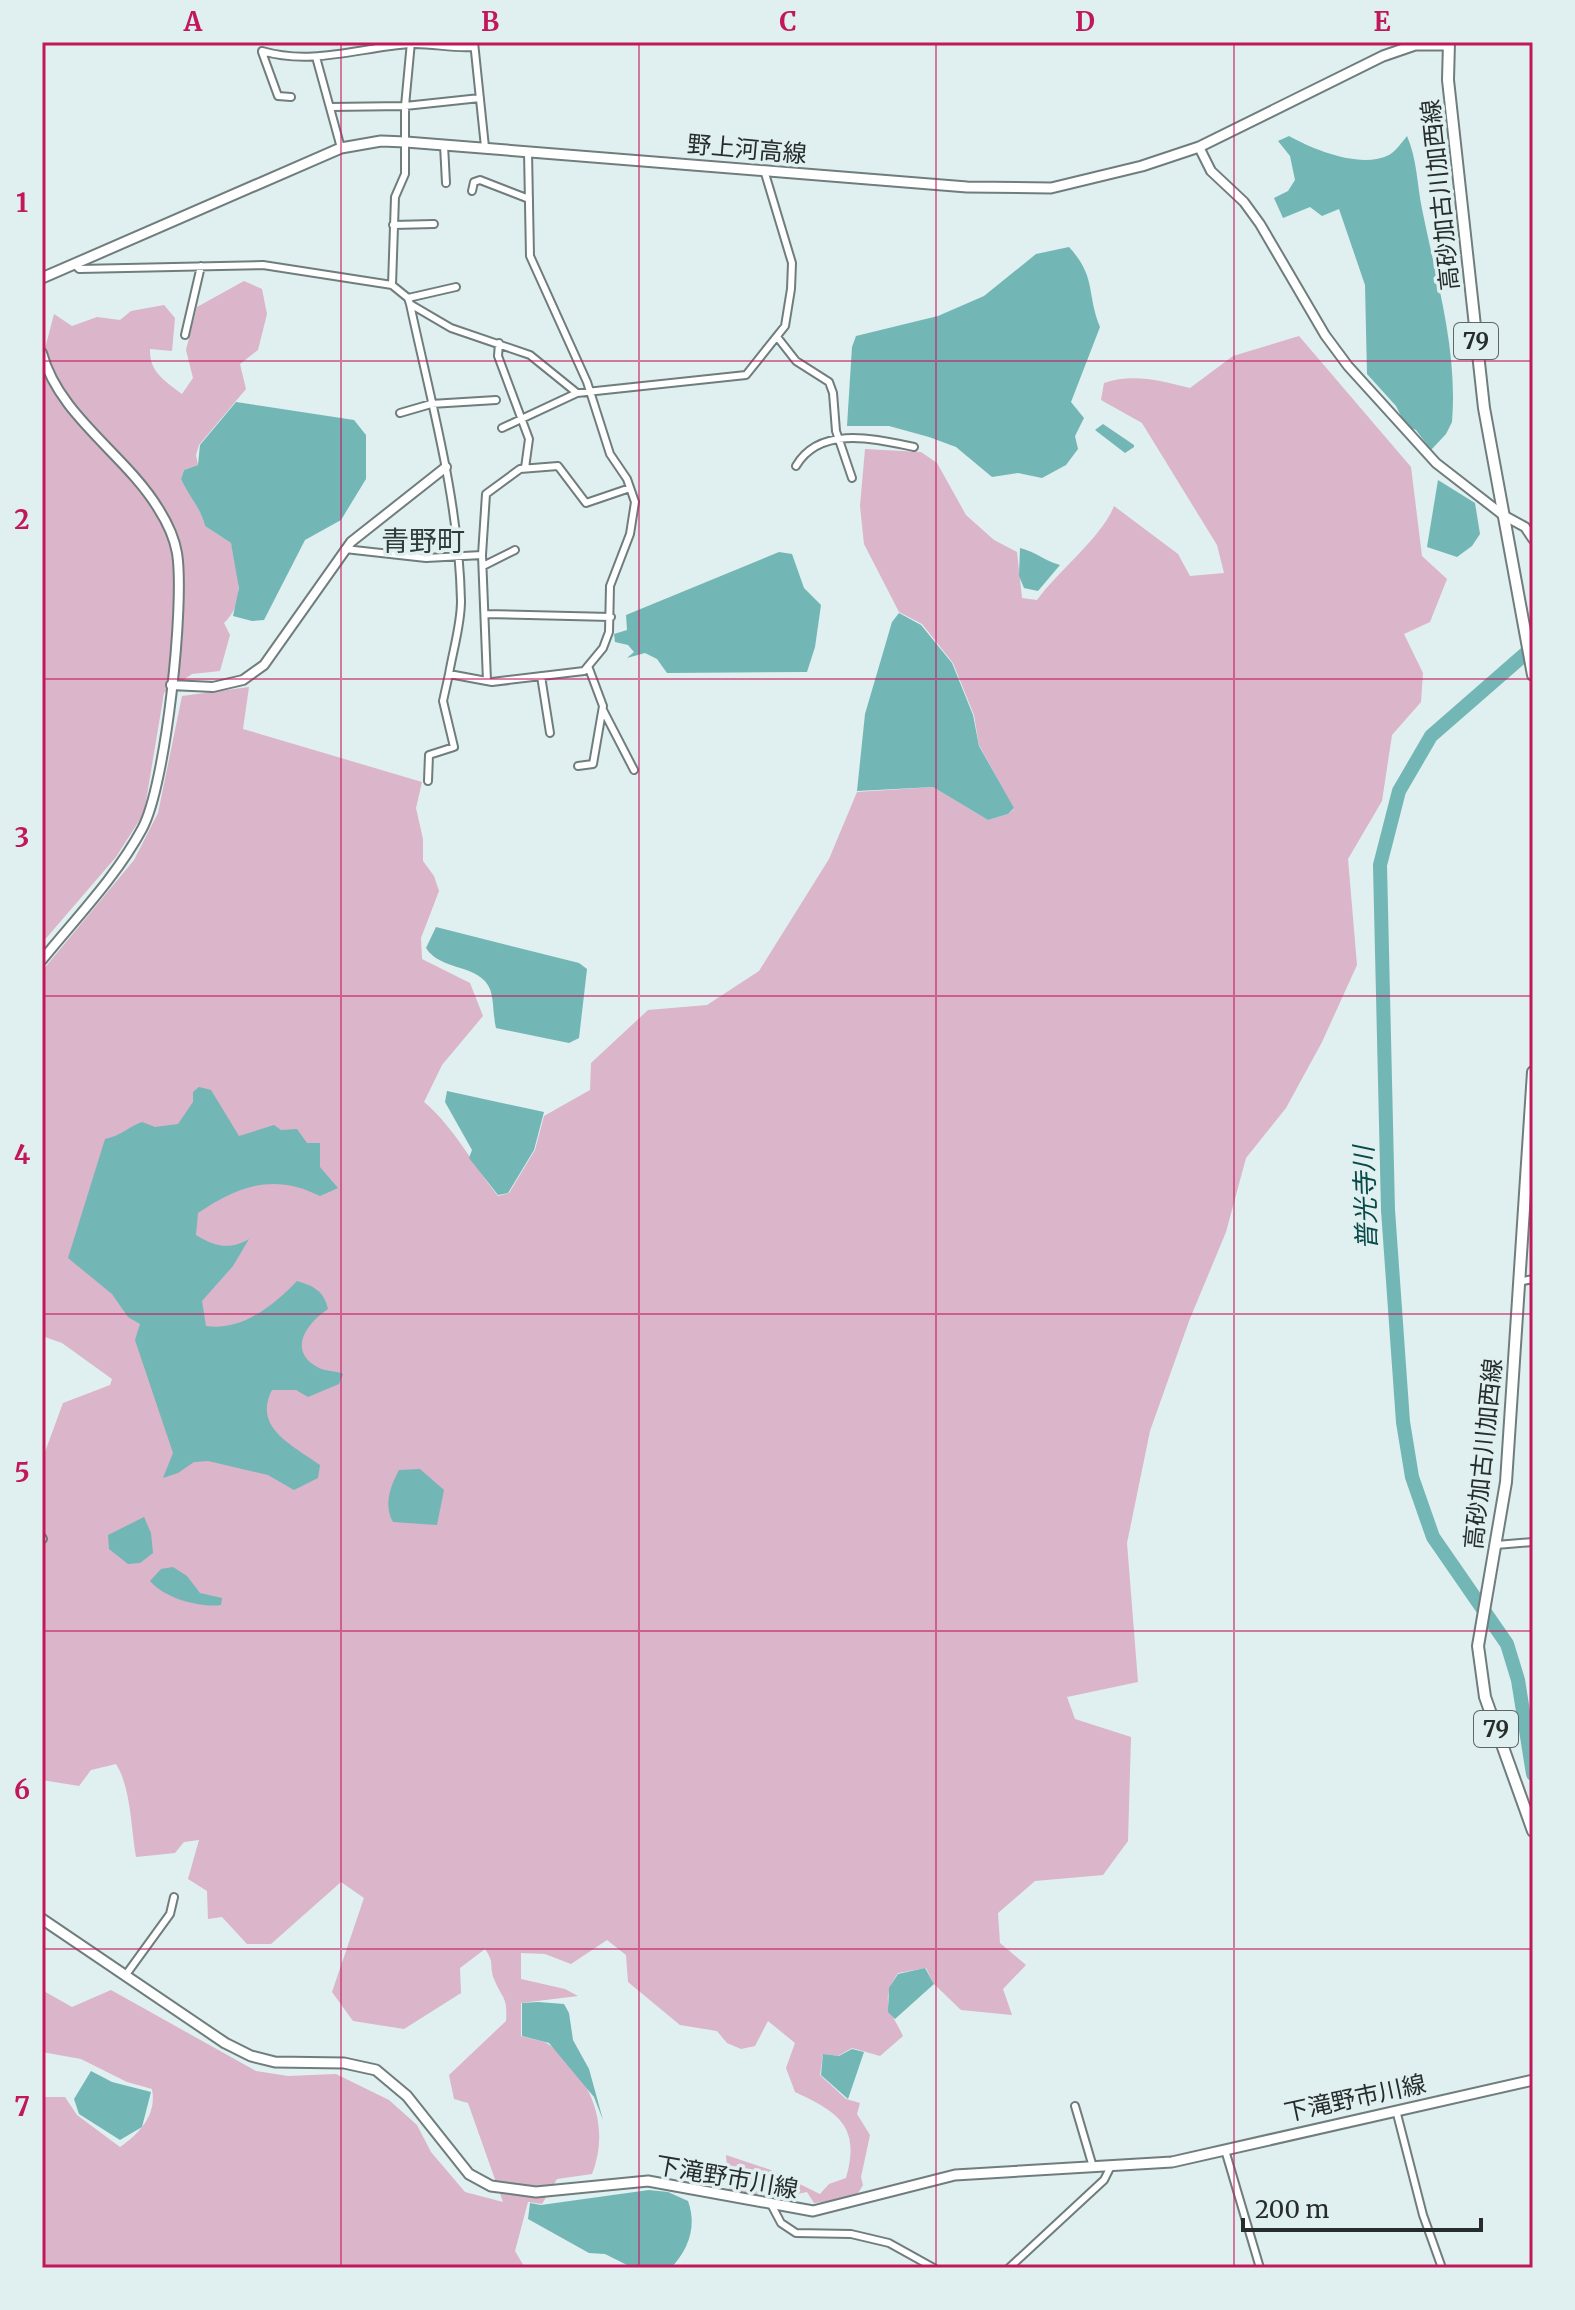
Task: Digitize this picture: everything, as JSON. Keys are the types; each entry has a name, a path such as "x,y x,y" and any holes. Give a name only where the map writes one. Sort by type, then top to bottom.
{"main road":[{"name":"野上河高線","path":"42,278 341,148 381,141 1019,190 1083,181 1199,147 1383,56 1415,45 1448,44"},
{"name":"高砂加古川加西線","path":"1448,44 1448,80 1475,331 1503,515 1533,675"},
{"name":"高砂加古川加西線","path":"1533,1072 1506,1482 1480,1622 1479,1674 1533,1831"},
{"name":"下滝野市川線","path":"42,1919 225,2043 251,2056 275,2062 344,2063 376,2070 407,2096 469,2174 491,2186 536,2192 648,2181 772,2206 813,2211 955,2175 1172,2162 1533,2080"}],"street":[{"path":"392,285 395,197 405,174 405,106 411,43"},
{"path":"291,97 278,96 262,51 281,57 316,57 411,43 474,44 485,147"},
{"path":"316,57 341,148"},
{"path":"330,107 405,106 480,98"},
{"path":"444,145 446,183"},
{"path":"1199,147 1211,171 1244,202 1260,224 1325,335 1348,366 1436,463 1503,515 1525,527 1533,539"},
{"path":"449,674 487,681 584,671 603,648 611,617 613,571 630,534 634,513 635,502 630,488 610,454 590,393 530,256 528,151"},
{"path":"502,428 577,393 746,375 785,326 792,263 764,170"},
{"path":"472,191 474,182 480,180 529,199"},
{"path":"393,225 434,224"},
{"path":"75,265 79,269 283,267 375,285 392,285 409,301 451,328 530,355 577,393"},
{"path":"185,335 201,266"},
{"path":"409,301 456,287"},
{"path":"409,301 446,467 461,603 443,701 454,747 429,755 428,781"},
{"path":"778,338 796,361 829,382 838,438 852,478"},
{"path":"499,343 498,356 529,439 525,468"},
{"path":"42,353 58,390 156,504 170,528 179,580 171,685 158,789 143,828 42,960"},
{"path":"400,413 431,404 496,400"},
{"path":"796,466 803,454 838,438 914,447"},
{"path":"487,681 482,555 486,494 525,468 560,466 587,503 630,488"},
{"path":"171,685 213,687 243,680 264,665 290,633 345,549 367,527 446,467"},
{"path":"345,549 426,558 482,555"},
{"path":"483,566 515,550"},
{"path":"485,614 611,617"},
{"path":"588,666 603,710 634,770"},
{"path":"541,676 550,733"},
{"path":"578,766 593,764 603,710"},
{"path":"1518,1282 1533,1279"},
{"path":"1496,1545 1533,1542"},
{"path":"125,1976 170,1914 174,1897"},
{"path":"1075,2106 1093,2168"},
{"path":"1395,2109 1423,2215 1442,2268"},
{"path":"1225,2150 1260,2268"},
{"path":"1009,2268 1104,2180 1110,2168"},
{"path":"772,2206 781,2223 796,2233 851,2234 889,2243 934,2268"}],"shaded area":[{"path":"244,281 262,289 267,314 258,350 240,364 246,389 199,445 196,455 198,465 184,470 181,479 205,526 231,543 236,564 238,596 231,615 224,623 230,635 220,671 192,674 164,693 144,813 116,857 42,943 42,360 54,314 72,326 97,317 120,320 131,311 164,305 175,318 172,351 150,349 150,357 159,375 182,394 193,378 186,350 197,307"},
{"path":"1299,336 1411,467 1422,556 1447,579 1430,622 1404,634 1423,673 1421,702 1392,735 1382,801 1348,859 1357,965 1322,1042 1286,1108 1246,1158 1226,1232 1189,1321 1150,1431 1127,1543 1138,1682 1067,1697 1075,1719 1131,1737 1128,1841 1103,1875 1035,1881 998,1913 1000,1943 1026,1965 1003,1989 1012,2015 961,2010 934,1984 926,1968 898,1973 889,1991 888,2005 903,2036 880,2056 852,2048 838,2056 823,2054 820,2075 846,2099 860,2103 857,2114 870,2135 861,2177 863,2185 855,2198 814,2203 807,2192 777,2198 729,2190 726,2155 771,2170 820,2194 829,2184 846,2178 850,2160 848,2133 834,2114 795,2092 786,2068 795,2043 768,2021 755,2046 741,2049 727,2043 717,2031 680,2025 628,1982 626,1955 607,1940 571,1964 545,1954 521,1953 521,1979 565,1989 578,1996 521,2003 521,2036 548,2044 577,2072 594,2104 599,2138 592,2174 557,2179 542,2204 528,2202 515,2251 525,2268 42,2268 42,2097 65,2097 77,2115 120,2147 145,2122 153,2098 152,2089 127,2082 81,2059 42,2052 42,1990 72,2007 111,1990 256,2071 288,2076 336,2074 389,2100 417,2125 431,2152 465,2192 503,2202 468,2103 454,2099 449,2075 506,2021 505,2002 485,1949 460,1968 461,1993 404,2029 353,2021 332,1992 364,1898 341,1882 271,1944 247,1944 222,1917 208,1919 207,1891 188,1879 199,1840 184,1842 175,1853 136,1857 128,1796 116,1764 91,1770 79,1786 42,1780 42,1460 63,1403 110,1385 112,1379 62,1343 42,1336 42,971 134,860 158,813 182,696 249,687 243,729 422,782 416,808 423,839 423,861 434,876 439,891 421,938 422,959 470,983 483,1016 442,1065 424,1102 454,1135 498,1196 509,1193 535,1150 544,1116 590,1090 591,1063 648,1010 707,1005 759,971 829,859 857,792 933,787 988,820 1014,809 979,745 974,715 953,663 922,624 899,612 864,544 860,506 865,449 921,452 937,463 966,515 994,540 1017,552 1022,598 1037,600 1100,530 1114,506 1178,554 1190,576 1224,573 1217,545 1142,423 1101,400 1104,383 1136,378 1190,388 1233,356"}],"water":[{"path":"1289,136 1324,152 1365,160 1389,155 1407,136 1415,163 1452,368 1452,422 1431,450 1416,430 1406,426 1396,406 1367,374 1365,285 1339,209 1322,216 1310,207 1283,218 1274,198 1288,191 1295,180 1290,156 1278,141"},
{"path":"1069,247 1084,268 1100,327 1071,402 1084,418 1075,436 1078,449 1066,465 1042,478 1018,473 992,477 956,447 929,437 889,426 847,426 852,347 856,336 938,316 984,296 1036,254"},
{"path":"236,402 354,420 366,435 366,479 341,520 305,540 264,620 252,621 233,616 239,588 231,543 205,526 181,479 184,470 198,465 200,445"},
{"path":"1103,424 1134,447 1125,453 1095,430"},
{"path":"1438,480 1475,503 1480,534 1472,546 1457,557 1427,547"},
{"path":"1020,548 1060,565 1038,591 1024,588 1019,576"},
{"path":"779,552 792,554 804,588 821,605 815,647 807,672 667,673 657,659 645,653 627,658 634,652 628,645 615,642 614,634 627,630 626,615"},
{"path":"899,613 921,625 952,663 973,715 979,746 1014,808 1008,814 988,820 933,787 857,791 865,714 892,622"},
{"path":"436,927 579,963 587,969 579,1038 569,1043 496,1028 491,993 485,981 469,971 440,961 426,948"},
{"path":"199,1087 211,1090 239,1136 274,1125 281,1130 297,1129 307,1143 320,1143 320,1167 338,1188 320,1196 288,1185 258,1185 228,1195 198,1213 196,1235 203,1239 229,1246 249,1239 233,1266 202,1301 206,1326 219,1327 244,1321 267,1308 297,1281 317,1290 326,1303 328,1309 307,1329 302,1346 309,1361 322,1369 343,1374 339,1384 308,1397 296,1390 272,1390 267,1403 267,1415 279,1435 320,1465 318,1478 294,1490 268,1475 208,1461 194,1462 178,1473 163,1478 173,1453 135,1340 140,1324 128,1317 112,1294 68,1258 105,1139 142,1122 155,1127 178,1124 193,1102 193,1092"},
{"path":"447,1091 544,1112 534,1150 508,1193 498,1195 469,1158 472,1150 445,1102"},
{"path":"420,1469 444,1490 437,1525 393,1522 388,1502 399,1470"},
{"path":"144,1517 151,1533 153,1553 140,1563 128,1564 109,1549 108,1535"},
{"path":"173,1567 187,1576 200,1593 222,1598 221,1605 183,1600 164,1592 150,1581 161,1569"},
{"path":"925,1968 934,1984 895,2019 888,2012 889,1988 898,1974"},
{"path":"522,2003 564,2004 569,2013 573,2040 589,2069 603,2120 594,2097 549,2043 522,2036"},
{"path":"852,2049 864,2052 848,2099 821,2075 823,2054 839,2056"},
{"path":"91,2071 112,2082 151,2092 142,2127 120,2140 79,2114 74,2099"},
{"path":"649,2190 668,2192 688,2201 691,2210 690,2237 671,2268 633,2268 605,2254 589,2253 528,2219 530,2203 541,2205"}],"waterway":[{"name":"普光寺川","path":"1533,647 1431,736 1399,791 1380,865 1388,1210 1403,1422 1412,1477 1433,1537 1507,1644 1518,1680 1533,1774"}],"district":[{"name":"青野町","path":"423,541"}]}
